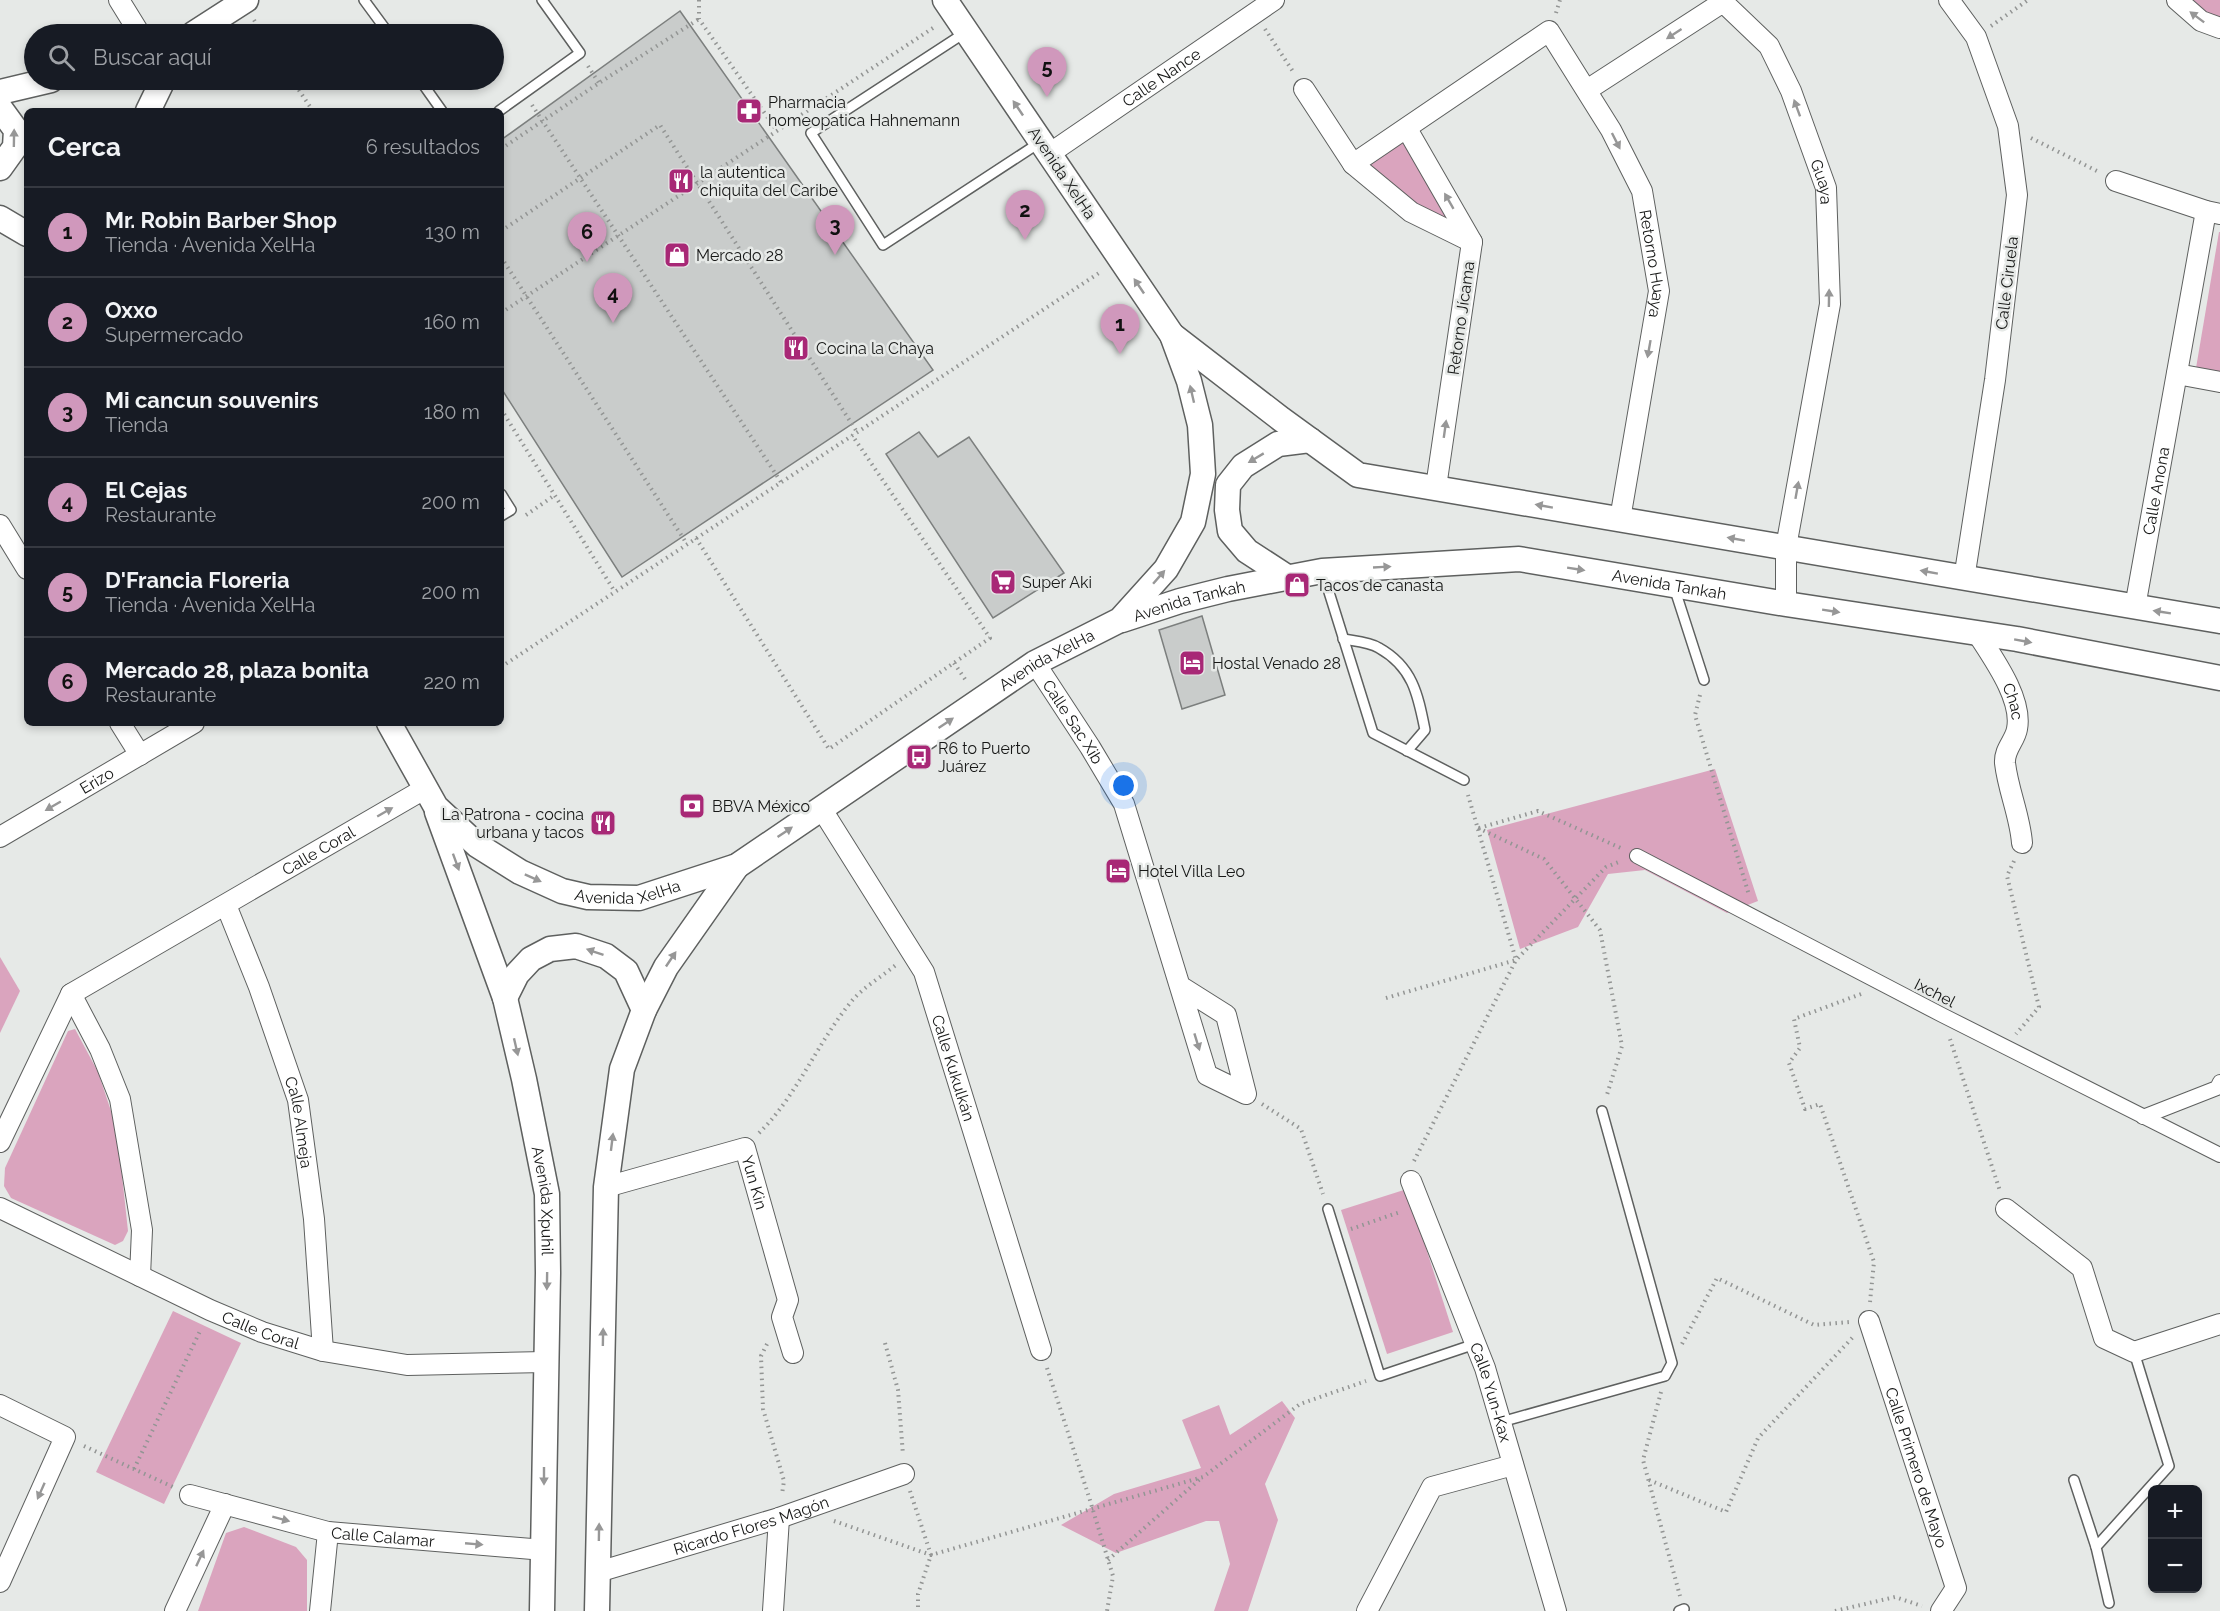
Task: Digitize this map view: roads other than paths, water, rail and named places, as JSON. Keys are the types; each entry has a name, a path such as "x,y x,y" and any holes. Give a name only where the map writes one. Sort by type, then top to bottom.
{"street":[{"path":"119,0 134,24"},
{"path":"209,24 246,0"},
{"name":"Calle Nance","path":"1045,148 1274,0"},
{"name":"Calle Ciruela","path":"1949,0 1976,37 2008,126 2017,195 1995,380 1964,579"},
{"path":"2177,0 2200,21 2220,28"},
{"name":"Guaya","path":"1587,90 1723,2 1768,46 1791,91 1826,188 1830,304 1786,547"},
{"name":"Avenida XelHa","path":"391,726 431,797 477,845 520,872 562,891 588,897 639,898 737,866 1035,663 1120,621 1166,568 1193,522 1203,474 1200,425 1189,381 1172,335 953,10"},
{"name":"Retorno Huaya","path":"1407,129 1550,31 1611,130 1642,191 1659,291 1620,519"},
{"path":"0,92 24,86"},
{"path":"1304,89 1353,164 1411,212 1472,242"},
{"path":"150,108 159,90"},
{"path":"0,108 16,130 15,147 0,168"},
{"path":"1353,164 1407,129"},
{"name":"Retorno Jícama","path":"1407,129 1472,242 1436,487"},
{"name":"Calle Anona","path":"2116,181 2213,212 2177,374 2135,607"},
{"path":"0,218 24,232"},
{"path":"1172,335 1358,475 2220,621"},
{"path":"2177,374 2220,382"},
{"path":"1287,578 1247,551 1230,531 1227,510 1228,485 1243,466 1278,444 1310,440"},
{"path":"0,525 24,564"},
{"path":"1786,547 1786,604"},
{"name":"Avenida Tankah","path":"1120,621 1180,601 1228,589 1322,571 1519,559 1786,604 1977,633 2220,678"},
{"name":"Chac","path":"1977,633 1996,663 2017,707 2017,730 2004,756 2022,843"},
{"name":"Calle Sac Xib","path":"1035,663 1124,804 1207,1075 1246,1094 1226,1015 1180,986"},
{"path":"122,726 140,755"},
{"name":"Erizo","path":"0,837 189,726"},
{"name":"Calle Coral","path":"71,994 226,905 431,797"},
{"name":"Avenida Xpuhil","path":"431,797 505,998 547,1194 548,1273 542,1611"},
{"name":"Calle Kukulkán","path":"821,808 924,972 1041,1350"},
{"name":"Ixchel","path":"1637,856 1942,1015 2220,1155"},
{"path":"597,1611 606,1187 622,1069 644,1010 666,967 737,866"},
{"name":"Calle Almeja","path":"226,905 260,987 298,1101 314,1220 323,1351"},
{"path":"505,998 517,974 531,959 550,949 576,946 606,956 626,972 644,1010"},
{"path":"0,1142 71,994"},
{"path":"71,994 100,1049 120,1099 142,1230 140,1276"},
{"path":"2143,1116 2217,1088 2220,1082"},
{"name":"Yun Kin","path":"606,1187 745,1148 788,1300 782,1317 793,1353"},
{"name":"Calle Yun-Kax","path":"1411,1181 1485,1368 1556,1611"},
{"name":"Calle Coral","path":"0,1208 210,1310 262,1332 323,1351 407,1365 545,1362"},
{"path":"2006,1209 2082,1268 2104,1338 2134,1352 2220,1324"},
{"name":"Calle Primero de Mayo","path":"1869,1321 1956,1588 1934,1609"},
{"path":"0,1405 65,1437 0,1582"},
{"path":"1367,1611 1432,1487 1513,1465"},
{"name":"Ricardo Flores Magón","path":"598,1572 779,1518 904,1474"},
{"name":"Calle Calamar","path":"190,1495 328,1532 544,1550"},
{"path":"175,1611 225,1504"},
{"path":"773,1611 779,1518"},
{"path":"320,1611 328,1532"}],"lane":[{"path":"364,0 382,24"},
{"path":"503,108 580,53 542,0"},
{"path":"953,10 811,132 883,244 1045,148"},
{"path":"427,90 440,108"},
{"path":"504,499 511,510 504,514"},
{"path":"1322,571 1373,734 1464,780"},
{"path":"1674,585 1704,680"},
{"path":"1343,639 1378,647 1405,667 1419,699 1425,730 1407,751"},
{"path":"1501,1422 1665,1376 1672,1363 1602,1112"},
{"path":"1328,1209 1380,1376 1475,1344"},
{"path":"2096,1547 2169,1466 2134,1352"},
{"path":"2074,1480 2096,1547 2109,1603"}],"place":[{"name":"D'Francia Floreria","path":"1047,97"},
{"name":"Pharmacia homeopatica Hahnemann","path":"749,111"},
{"name":"la autentica chiquita del Caribe","path":"681,181"},
{"name":"Oxxo","path":"1025,240"},
{"name":"Mercado 28","path":"677,255"},
{"name":"Mi cancun souvenirs","path":"835,255"},
{"name":"Mercado 28, plaza bonita","path":"587,262"},
{"name":"El Cejas","path":"613,323"},
{"name":"Cocina la Chaya","path":"796,348"},
{"name":"Mr. Robin Barber Shop","path":"1120,354"},
{"name":"Super Aki","path":"1003,582"},
{"name":"Tacos de canasta","path":"1297,585"},
{"name":"Hostal Venado 28","path":"1192,663"},
{"name":"R6 to Puerto Juárez","path":"919,757"},
{"name":"BBVA México","path":"692,806"},
{"name":"La Patrona - cocina urbana y tacos","path":"603,823"},
{"name":"Hotel Villa Leo","path":"1118,871"}]}
